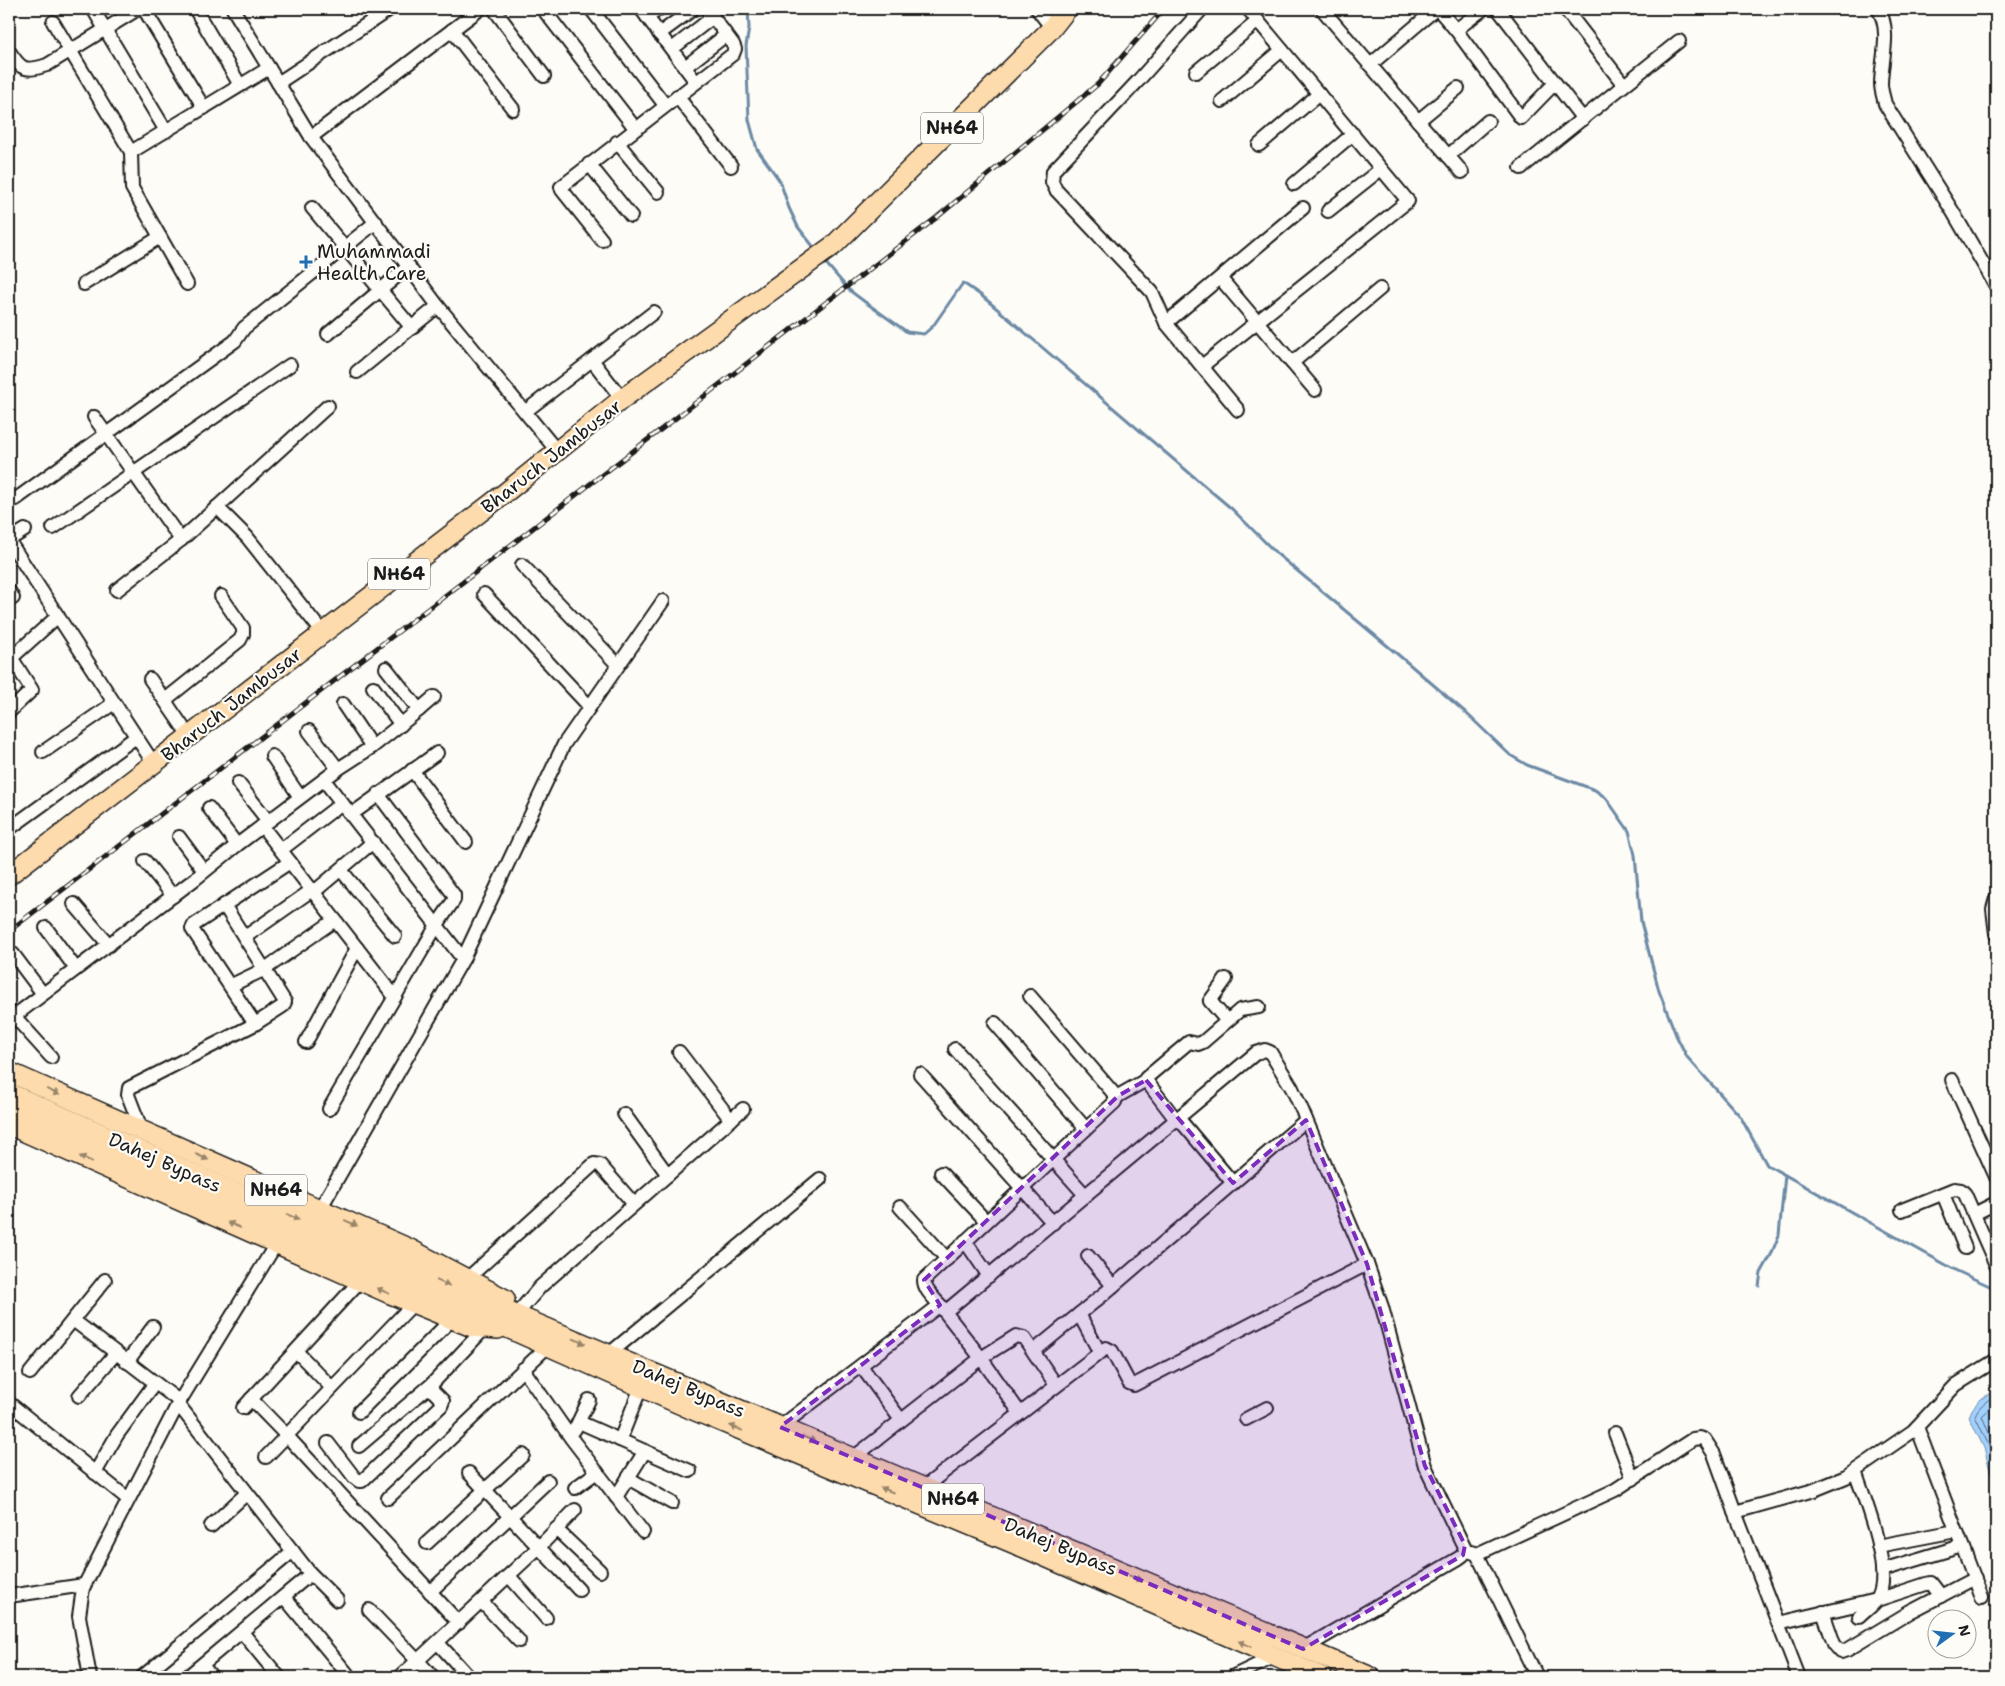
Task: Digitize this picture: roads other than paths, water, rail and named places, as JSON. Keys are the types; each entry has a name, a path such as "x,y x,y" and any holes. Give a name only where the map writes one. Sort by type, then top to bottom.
{"highway":[{"name":"Bharuch Jambusar","path":"11,869 154,764 622,399 834,245 1052,28 1067,9"},
{"name":"NH64","path":"9,1072 408,1248 501,1295 529,1327"},
{"name":"Dahej Bypass","path":"9,1093 197,1184"},
{"name":"Dahej Bypass","path":"9,1111 197,1184 529,1327 609,1354 1371,1677"},
{"name":"NH64","path":"9,1125 360,1281 472,1327 529,1327"},
{"name":"Dahej Bypass","path":"529,1327 641,1387 692,1410 1024,1547 1322,1677"}],"street":[{"path":"93,9 166,131"},
{"path":"9,51 18,66 26,69 47,65 138,9"},
{"path":"144,9 204,108"},
{"path":"194,9 240,86"},
{"path":"233,9 311,137 438,306 557,451"},
{"path":"278,83 390,9"},
{"path":"311,137 480,9"},
{"path":"494,9 544,76"},
{"path":"543,9 635,128"},
{"path":"591,9 665,105"},
{"path":"659,9 644,13 696,82"},
{"path":"660,34 693,9"},
{"path":"1037,9 1052,28"},
{"path":"1202,9 1138,82 1053,171 1052,182 1056,190 1152,292 1166,323 1238,410"},
{"path":"1202,366 1408,201 1248,9"},
{"path":"1322,9 1462,172"},
{"path":"1456,30 1483,9"},
{"path":"1498,9 1583,119"},
{"path":"1565,9 1624,85"},
{"path":"1878,9 1885,30 1881,86 1885,104 1953,212 1996,286"},
{"path":"1370,65 1434,11 1456,30 1522,118 1555,83"},
{"path":"602,240 562,190 564,184 733,54 735,49 710,13 672,49"},
{"path":"1196,72 1258,21"},
{"path":"53,22 131,152 132,188 186,284"},
{"path":"452,30 512,109"},
{"path":"685,67 726,35"},
{"path":"1521,168 1678,41"},
{"path":"1222,101 1282,50"},
{"path":"131,152 269,68"},
{"path":"1418,121 1458,88"},
{"path":"1259,145 1319,94"},
{"path":"677,96 731,166"},
{"path":"1448,156 1488,121"},
{"path":"1294,184 1353,134"},
{"path":"618,142 658,192"},
{"path":"590,164 631,216"},
{"path":"1328,211 1381,169"},
{"path":"312,208 412,328"},
{"path":"1166,323 1303,208"},
{"path":"16,499 235,341 244,328 376,222"},
{"path":"84,284 160,237"},
{"path":"328,334 409,266"},
{"path":"1220,278 1315,390"},
{"path":"1292,363 1380,289"},
{"path":"357,372 438,306"},
{"path":"526,411 654,312"},
{"path":"592,360 622,399"},
{"path":"53,528 290,365"},
{"path":"117,590 181,540 328,406"},
{"path":"94,417 181,540"},
{"path":"217,507 247,537 323,632"},
{"path":"24,530 9,541 154,764"},
{"path":"522,565 618,665"},
{"path":"484,594 589,706"},
{"path":"165,700 240,640 243,628 221,596"},
{"path":"320,1209 463,959 564,744 663,601"},
{"path":"9,712 32,690 10,658 58,616"},
{"path":"386,668 419,710"},
{"path":"150,680 189,736"},
{"path":"373,687 401,724"},
{"path":"51,1057 12,1018 173,896 237,844 338,769 372,747 434,697"},
{"path":"43,752 114,703"},
{"path":"343,704 372,747"},
{"path":"309,731 338,769"},
{"path":"9,829 136,737"},
{"path":"352,814 437,753"},
{"path":"272,756 300,797"},
{"path":"412,770 466,842"},
{"path":"324,780 463,959"},
{"path":"238,783 281,850 395,996"},
{"path":"329,1109 437,925 452,904 454,895 378,794"},
{"path":"281,850 342,803"},
{"path":"208,808 237,844"},
{"path":"178,837 204,871"},
{"path":"245,938 341,870 373,842"},
{"path":"145,861 173,896"},
{"path":"249,1027 246,1012 192,929 194,925 290,862"},
{"path":"341,870 395,936"},
{"path":"1996,898 1993,909 1996,934"},
{"path":"74,904 108,945"},
{"path":"142,1131 128,1095 129,1088 249,1027 283,1006 285,1002 224,906"},
{"path":"234,984 265,969 336,920"},
{"path":"46,928 76,969"},
{"path":"306,1042 357,948"},
{"path":"13,954 43,994"},
{"path":"1226,979 1210,1001 1227,1021"},
{"path":"1030,996 1116,1099"},
{"path":"1020,1413 981,1358 927,1290 924,1280 1115,1102 1118,1096 1146,1080 1148,1076 1189,1042 1198,1044 1203,1042 1240,1010 1259,1007"},
{"path":"994,1023 1086,1129"},
{"path":"955,1048 1052,1160 1086,1196"},
{"path":"780,1427 861,1366 989,1276 1256,1053 1265,1050 1274,1056 1292,1088 1367,1264 1394,1347 1425,1466 1537,1677"},
{"path":"679,1052 731,1120"},
{"path":"920,1074 1053,1223"},
{"path":"1146,1080 1233,1183"},
{"path":"1952,1080 1996,1177"},
{"path":"388,1498 523,1369 529,1327 540,1287 743,1109"},
{"path":"624,1114 668,1175"},
{"path":"1034,1351 1113,1286 1306,1120"},
{"path":"468,1278 594,1164 600,1164 634,1204"},
{"path":"941,1173 986,1221"},
{"path":"609,1354 820,1179"},
{"path":"1902,1210 1954,1190 1961,1190 1965,1194 1996,1265"},
{"path":"1943,1194 1966,1248"},
{"path":"1974,1214 1996,1203"},
{"path":"900,1207 947,1258"},
{"path":"965,1241 989,1276"},
{"path":"90,1677 79,1616 81,1594 84,1585 178,1403 276,1244"},
{"path":"1088,1256 1113,1286"},
{"path":"909,1500 924,1486 1106,1348 1111,1349 1129,1383 1134,1385 1367,1264"},
{"path":"30,1373 105,1280"},
{"path":"360,1281 247,1404 287,1436 459,1623"},
{"path":"266,1457 414,1303"},
{"path":"1079,1314 1100,1353"},
{"path":"359,1412 452,1319"},
{"path":"73,1320 178,1403 309,1572 337,1600"},
{"path":"127,1362 153,1327"},
{"path":"359,1446 432,1384 485,1328"},
{"path":"853,1458 981,1358 1016,1336 1024,1338 1056,1385"},
{"path":"296,1351 332,1388"},
{"path":"79,1396 116,1353"},
{"path":"1734,1512 1814,1490 1838,1481 1917,1427 1956,1385 1996,1360"},
{"path":"861,1366 901,1420"},
{"path":"523,1369 571,1438 643,1532"},
{"path":"95,1473 119,1432 155,1383"},
{"path":"328,1443 354,1477 358,1481 362,1481 441,1406 443,1401 432,1390 432,1384"},
{"path":"620,1440 641,1387"},
{"path":"571,1438 589,1400"},
{"path":"9,1403 128,1500"},
{"path":"1246,1420 1267,1408"},
{"path":"579,1422 690,1471"},
{"path":"1917,1427 1982,1598"},
{"path":"1615,1433 1633,1479"},
{"path":"1232,1677 1300,1647 1464,1555 1599,1498 1633,1479 1693,1439 1700,1438 1710,1445 1714,1454 1734,1512 1799,1677"},
{"path":"616,1497 645,1451"},
{"path":"427,1543 522,1455"},
{"path":"1855,1471 1878,1546 1882,1570 1881,1589 1877,1600 1859,1617"},
{"path":"576,1488 597,1472"},
{"path":"470,1473 579,1590"},
{"path":"628,1478 672,1503"},
{"path":"430,1592 548,1481"},
{"path":"211,1526 247,1493"},
{"path":"400,1677 482,1602 574,1510"},
{"path":"556,1530 600,1571"},
{"path":"1878,1546 1956,1530"},
{"path":"1882,1570 1962,1546"},
{"path":"142,1677 293,1551"},
{"path":"187,1677 284,1597 308,1576 309,1572"},
{"path":"509,1576 546,1618"},
{"path":"1824,1612 1834,1644 1841,1652 1975,1578"},
{"path":"1778,1623 1877,1600 1931,1583 1941,1596"},
{"path":"9,1596 84,1585"},
{"path":"284,1597 350,1677"},
{"path":"482,1602 519,1641"},
{"path":"369,1610 434,1677"},
{"path":"242,1632 280,1677"},
{"path":"438,1642 469,1677"},
{"path":"202,1665 212,1677"}],"water":[{"path":"1996,1390 1996,1492 1984,1448 1969,1417 1973,1408 1980,1400"}],"waterway":[{"path":"748,9 749,28 746,46 749,120 757,149 780,181 798,227 816,250"},
{"path":"824,261 849,290 907,332 924,334 933,326 963,283 982,296 1232,509 1276,553 1465,712 1510,755 1527,765 1595,790 1606,798 1629,831 1635,855 1641,922 1659,991 1676,1035 1687,1057 1740,1116 1767,1165 1957,1271 1996,1289"},
{"path":"1759,1286 1761,1273 1779,1235 1785,1175"}],"railway":[{"path":"9,931 936,218 1098,84 1164,9"}],"place":[{"name":"Muhammadi Health Care","path":"306,262"}]}
